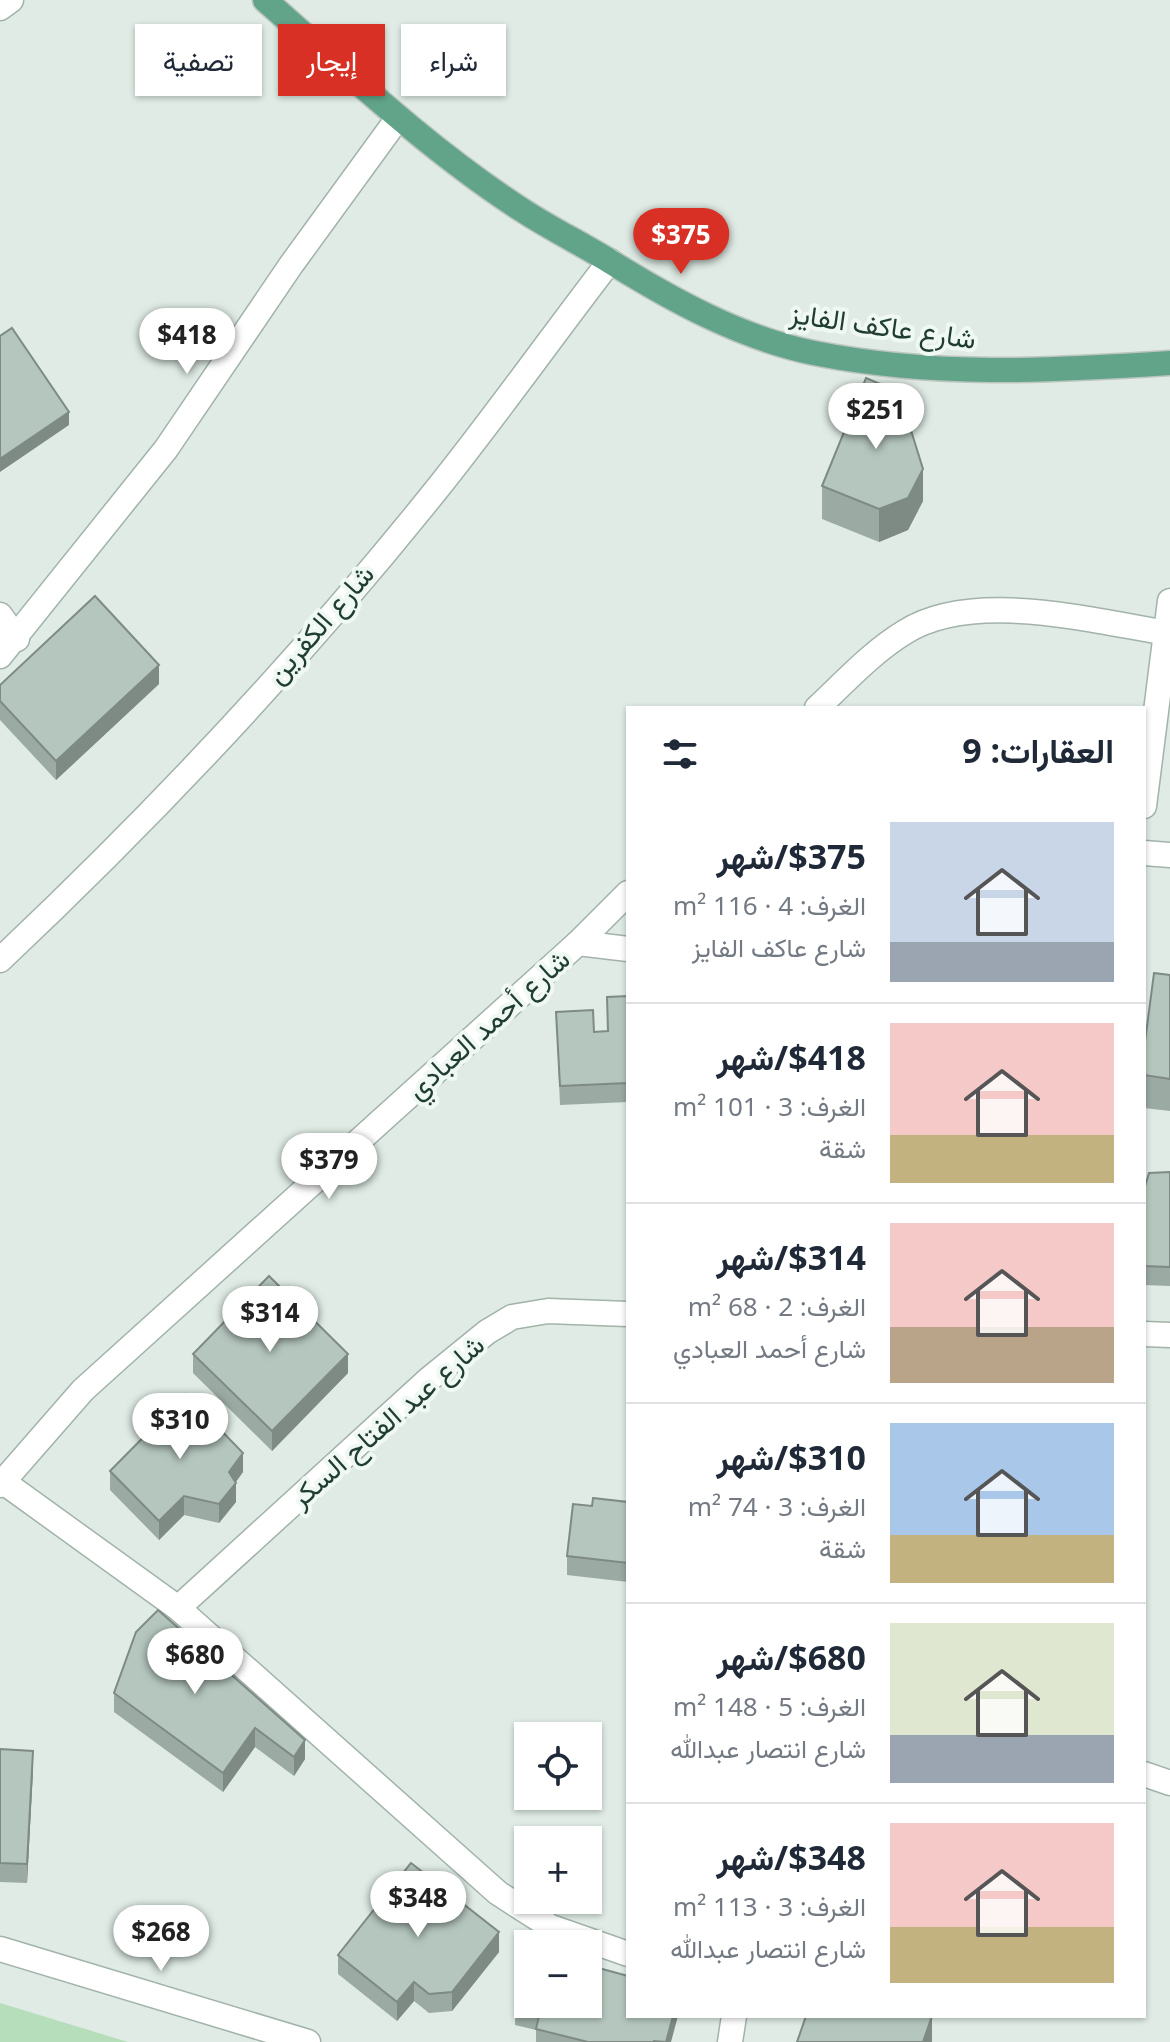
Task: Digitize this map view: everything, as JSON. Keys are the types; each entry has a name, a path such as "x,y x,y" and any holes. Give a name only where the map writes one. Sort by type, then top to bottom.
{"main road":[{"name":"شارع عاكف الفايز","path":"265,0 398,118 522,210 659,292 748,335 814,353 911,366 1016,373 1170,363"}],"street":[{"path":"0,8 11,0"},
{"path":"8,647 166,449 291,265 398,118"},
{"name":"شارع الكفرين","path":"0,960 145,818 308,639 440,485 610,261"},
{"path":"1146,788 1170,601"},
{"path":"819,706 880,649 906,631 948,615 1049,614 1168,633"},
{"path":"0,615 8,647"},
{"path":"1146,853 1170,855"},
{"name":"شارع أحمد العبادي","path":"1,1483 83,1390 578,943 626,895"},
{"path":"578,943 626,949"},
{"name":"شارع عبد الفتاح السكر","path":"178,1608 428,1380 487,1332 512,1317 548,1311 626,1314"},
{"path":"1146,1334 1170,1335"},
{"path":"1,1483 178,1608 498,1893 551,1927 626,1953"},
{"path":"1146,1775 1170,1783"},
{"path":"0,1949 308,2042"},
{"path":"730,2042 734,2018"}],"green space":[{"path":"0,2003 128,2042 0,2042"}],"building":[{"path":"12,328 69,412 0,459 0,336"},
{"path":"866,378 899,392 923,469 908,498 879,509 822,486"},
{"path":"95,596 159,665 56,761 0,701 0,685"},
{"path":"1154,973 1170,975 1170,1079 1146,1075 1146,1034"},
{"path":"626,996 626,1083 560,1086 556,1012 593,1010 594,1032 608,1031 607,997"},
{"path":"1170,1172 1170,1267 1146,1266 1146,1183 1149,1173"},
{"path":"269,1276 348,1354 272,1431 193,1354"},
{"path":"186,1394 243,1453 229,1472 236,1483 219,1504 184,1496 159,1521 110,1471"},
{"path":"593,1498 626,1502 626,1563 567,1556 573,1504 592,1506"},
{"path":"158,1610 305,1740 294,1757 255,1728 223,1773 114,1693 136,1632"},
{"path":"0,1749 33,1751 27,1864 0,1863"},
{"path":"411,1863 499,1932 452,1992 429,1994 414,1982 397,2002 338,1955"},
{"path":"602,1969 626,1975 626,2018 672,2018 666,2042 588,2042 536,2029 539,2018 602,2018"},
{"path":"805,2018 931,2018 923,2042 797,2042"}]}
